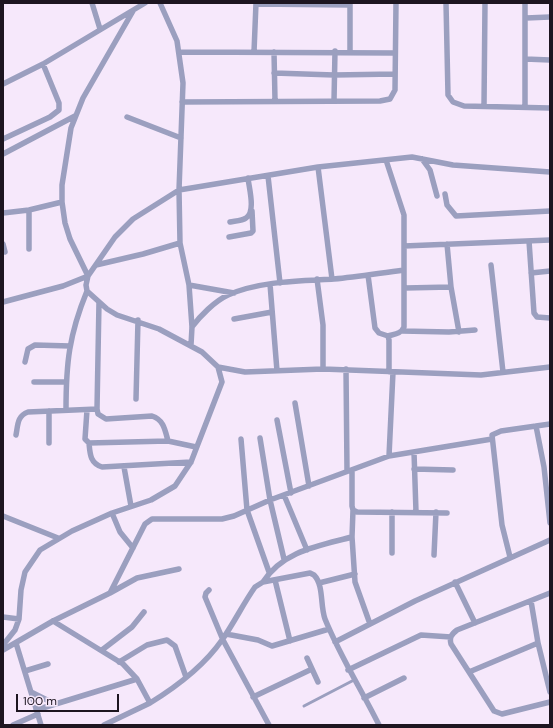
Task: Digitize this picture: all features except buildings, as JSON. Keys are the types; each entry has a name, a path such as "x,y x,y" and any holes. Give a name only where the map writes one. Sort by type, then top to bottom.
{"street":[{"path":"92,3 100,29"},
{"path":"3,84 43,64 145,3"},
{"path":"160,3 170,23 179,52 183,83 179,190 180,243 189,285 192,328 191,345"},
{"path":"254,52 256,4 295,3 350,4 350,51"},
{"path":"182,102 275,100 380,101 390,99 395,90 396,3"},
{"path":"446,3 448,95 453,102 458,105 550,108"},
{"path":"484,106 485,3"},
{"path":"525,3 525,107"},
{"path":"88,276 70,239 65,223 62,202 62,185 75,116 102,62 133,11"},
{"path":"526,18 550,18"},
{"path":"334,101 335,51"},
{"path":"179,52 350,51 395,53"},
{"path":"274,52 275,100"},
{"path":"525,59 550,60"},
{"path":"3,139 50,117 58,110 60,103 43,64"},
{"path":"274,73 334,75 395,74"},
{"path":"3,154 75,116"},
{"path":"127,117 181,138"},
{"path":"66,410 66,382 70,346 74,326 87,291 86,285 88,276 115,237 133,219 179,190 318,167 412,157 453,166 550,172"},
{"path":"422,159 430,170 437,196"},
{"path":"386,160 404,215 405,288 402,331"},
{"path":"318,167 332,279"},
{"path":"268,176 280,283"},
{"path":"229,237 251,233 253,231 248,178"},
{"path":"445,194 447,205 456,216 550,211"},
{"path":"3,213 29,210 62,202"},
{"path":"230,222 245,219 251,209"},
{"path":"29,210 29,250"},
{"path":"404,246 550,240"},
{"path":"529,241 535,315 540,318 550,318"},
{"path":"96,265 180,243"},
{"path":"3,244 5,252"},
{"path":"447,244 451,288 459,332"},
{"path":"491,265 503,372"},
{"path":"192,328 198,318 226,296 235,293 270,284 317,279 332,279 404,270"},
{"path":"531,272 550,271"},
{"path":"368,275 375,328 379,333 388,336 402,331 459,332 475,330"},
{"path":"3,302 63,286 88,276"},
{"path":"317,279 323,325 323,369"},
{"path":"270,284 277,371"},
{"path":"189,285 235,293"},
{"path":"405,288 451,288"},
{"path":"3,645 15,630 18,619 20,590 25,572 40,550 58,538 112,513 151,500 175,486 191,462 222,382 218,367 202,352 191,345 138,320 117,315 87,291"},
{"path":"99,302 98,414 106,419 157,417 162,423 168,441"},
{"path":"234,319 272,312"},
{"path":"136,399 138,320"},
{"path":"388,336 391,372 389,456"},
{"path":"24,362 28,349 35,345 70,346"},
{"path":"218,367 245,372 346,369 481,375 550,367"},
{"path":"346,369 353,510 352,537 354,574 358,592 370,624"},
{"path":"34,382 66,382"},
{"path":"295,403 309,486"},
{"path":"16,436 19,418 22,414 28,412 97,409"},
{"path":"87,410 85,439 89,443 91,459 94,463 102,467 124,467 191,462"},
{"path":"48,443 49,411"},
{"path":"277,420 291,492"},
{"path":"510,557 502,525 492,439 496,432 550,424"},
{"path":"536,426 547,467 550,523"},
{"path":"260,438 270,500 284,560"},
{"path":"240,439 247,510 269,572"},
{"path":"110,593 145,524 152,519 222,519 234,516 270,500 389,456 492,439"},
{"path":"89,443 168,441 196,447"},
{"path":"414,452 416,512"},
{"path":"124,467 131,506"},
{"path":"414,469 453,470"},
{"path":"284,495 307,550"},
{"path":"353,510 357,512 446,513"},
{"path":"392,512 392,553"},
{"path":"434,555 436,512"},
{"path":"112,513 120,532 133,548"},
{"path":"3,516 58,538"},
{"path":"263,582 269,572 284,560 307,550 352,537"},
{"path":"335,642 455,582 550,540"},
{"path":"3,650 53,621 137,578 179,569"},
{"path":"104,725 150,703 186,677 223,640 255,587 263,582 310,573 314,575 318,583 323,613 329,629 348,670 379,725"},
{"path":"318,583 354,574"},
{"path":"275,580 290,642"},
{"path":"455,582 475,623"},
{"path":"209,590 205,597 223,640 269,725"},
{"path":"550,593 457,630 451,637 451,644 494,711 502,714 550,702"},
{"path":"531,601 538,643 550,692"},
{"path":"102,650 132,627 144,612"},
{"path":"3,618 18,619"},
{"path":"53,621 102,650 129,669 137,679 150,703"},
{"path":"226,634 258,640 269,646 290,642 329,629"},
{"path":"348,670 421,635 451,637"},
{"path":"119,662 148,645 170,641 175,646 186,677"},
{"path":"16,643 41,725"},
{"path":"469,672 538,643"},
{"path":"307,658 318,682"},
{"path":"24,671 48,664"},
{"path":"253,697 312,669"},
{"path":"364,698 404,678"},
{"path":"13,725 55,704 137,679"},
{"path":"31,692 55,704"}],"lane":[{"path":"304,706 354,680"}]}
